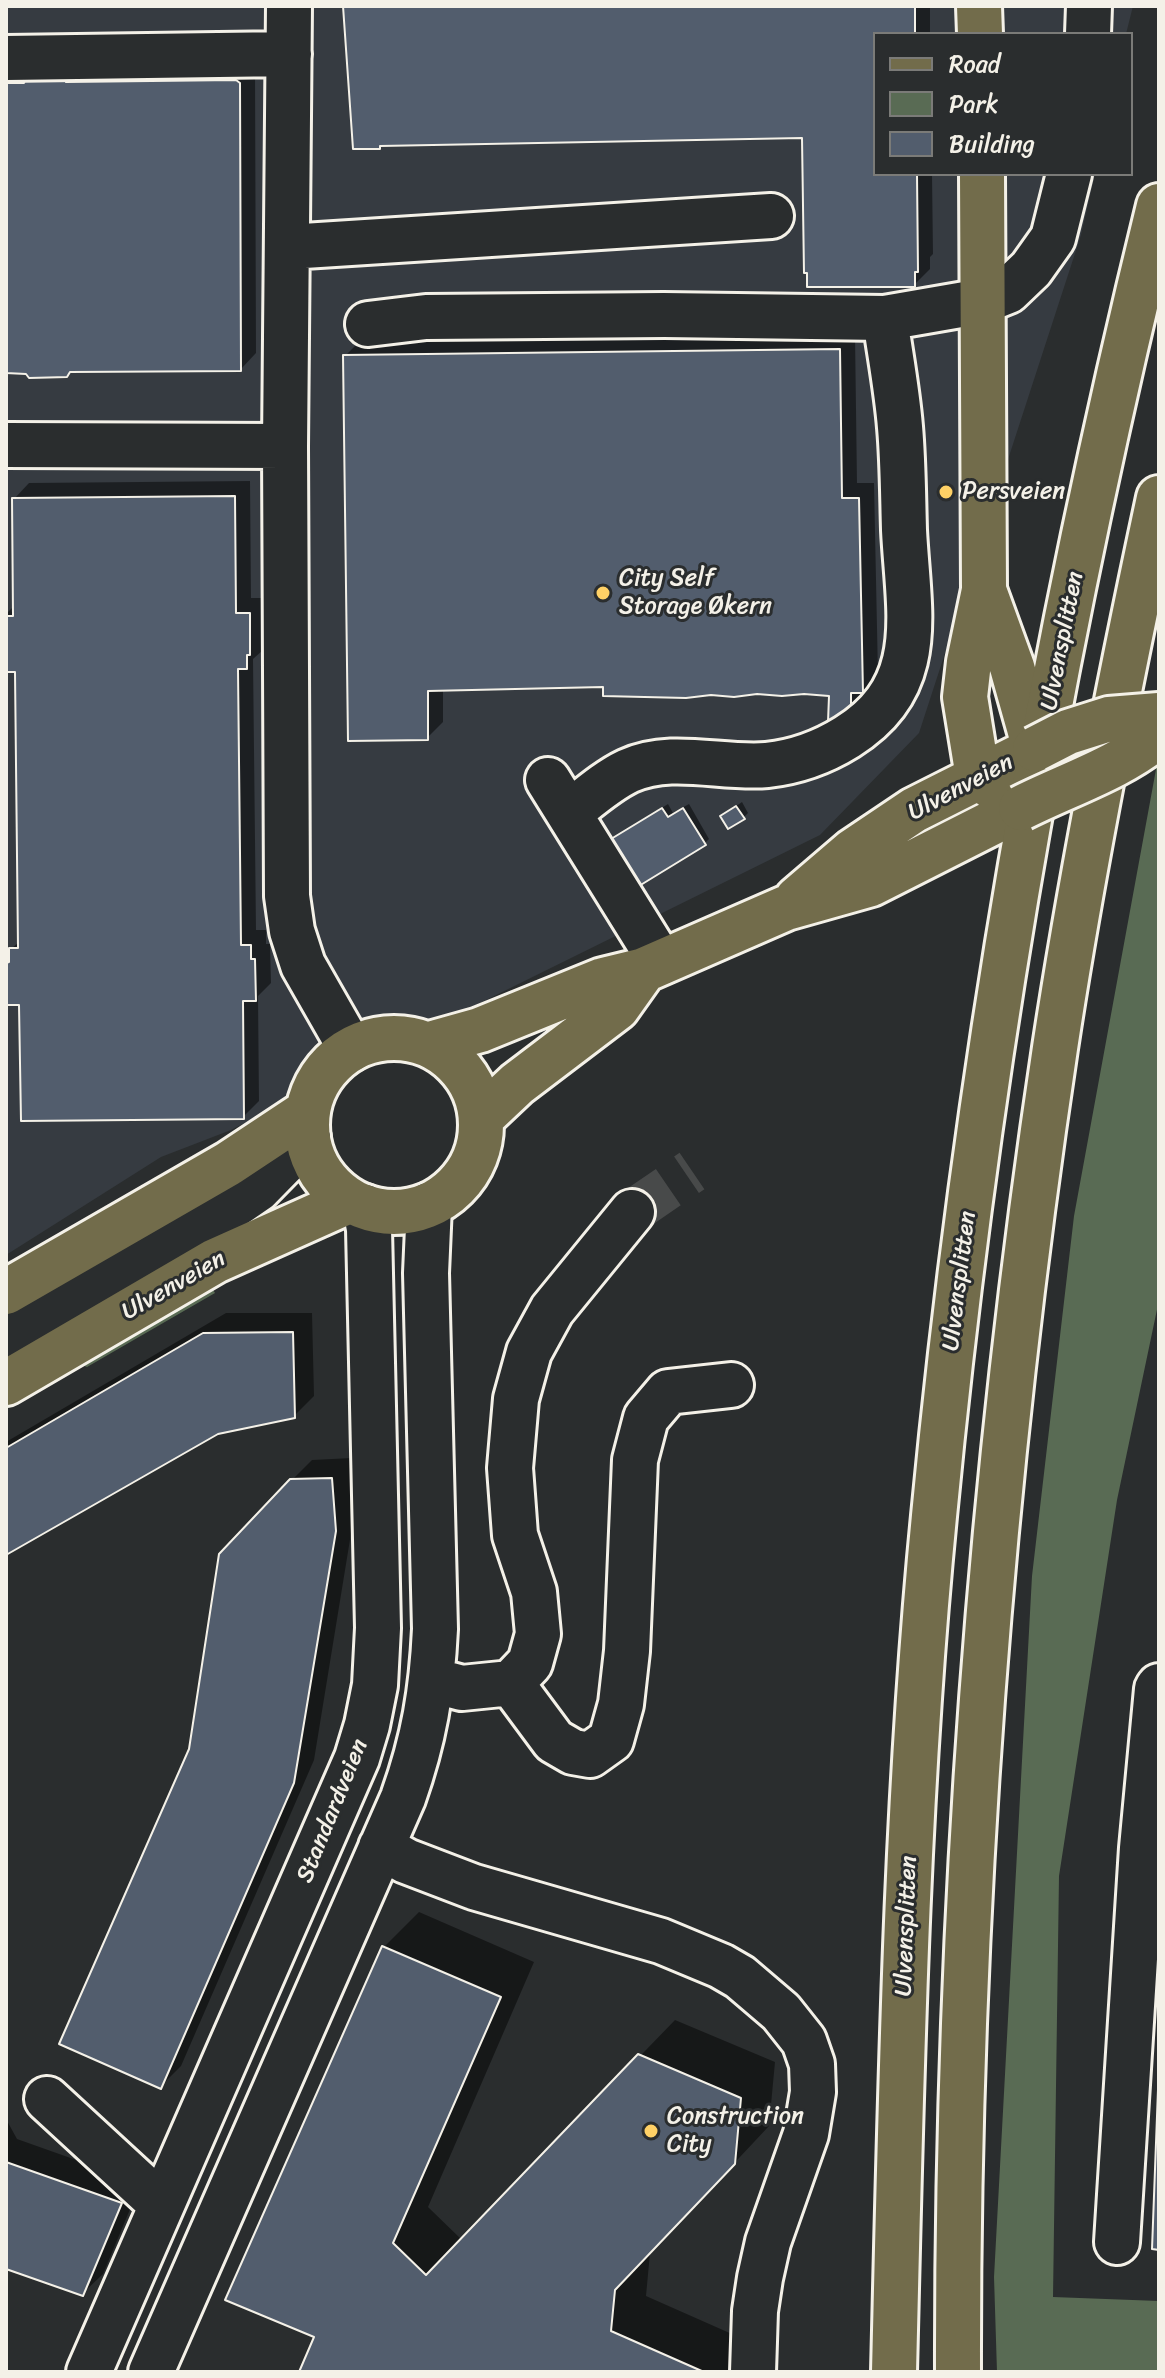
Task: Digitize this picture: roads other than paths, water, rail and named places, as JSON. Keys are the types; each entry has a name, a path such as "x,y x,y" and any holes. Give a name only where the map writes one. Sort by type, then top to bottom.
{"main road":[{"path":"979,6 980,32"},
{"path":"982,176 984,590 965,697 978,777 1021,808 1035,749 1012,667 984,590"},
{"name":"Ulvensplitten","path":"894,2372 909,1866 928,1585 949,1371 995,1029 1028,820 1073,588 1159,206"},
{"path":"958,2372 963,2080 972,1871 1003,1450 1056,1044 1096,818 1159,498"},
{"name":"Ulvenveien","path":"786,908 853,851 914,810 1068,732 1109,719 1159,715"},
{"name":"Ulvenveien","path":"430,1044 480,1030 603,980 652,966 786,908 871,884 1123,760 1159,735"},
{"path":"482,1117 517,1084 617,1008 652,966"},
{"path":"394,1037 430,1044 456,1063 468,1077 479,1100 482,1117 479,1148 468,1172 452,1192 429,1205 400,1212 382,1212 357,1204 326,1180 316,1162 308,1124 312,1094 325,1072 351,1049 376,1039 394,1037"},
{"path":"6,1292 228,1164 308,1124"},
{"name":"Ulvenveien","path":"6,1383 215,1261 357,1204"}],"street":[{"path":"289,6 285,446 287,896 292,931 303,965 351,1049"},
{"path":"1088,32 1089,6"},
{"path":"6,58 289,54"},
{"path":"368,324 426,317 664,315 885,318 983,301 1008,291 1031,269 1053,238 1068,176"},
{"path":"288,247 771,216"},
{"path":"652,966 558,796 650,764 766,765 801,757 831,747 865,725 881,710 895,689 907,658 911,625 900,426 885,318"},
{"path":"6,445 285,446"},
{"name":"Ulvenveien","path":"6,1340 226,1211 258,1189 308,1124"},
{"name":"Standardveien","path":"89,2372 330,1823 367,1725 375,1685 378,1628 369,1229 357,1204"},
{"path":"151,2372 416,1761 432,1680 435,1629 426,1273 429,1205"},
{"path":"432,1680 462,1688 511,1683 530,1663 538,1634 534,1592 515,1535 510,1468 516,1399 529,1352 552,1310 632,1212"},
{"path":"511,1683 554,1741 573,1752 590,1755 611,1740 621,1704 627,1651 635,1460 646,1418 668,1392 731,1385"},
{"path":"1117,2242 1142,1848 1159,1686"},
{"path":"381,1847 406,1861 474,1887 661,1941 721,1966 740,1977 781,2012 804,2041 812,2064 813,2092 806,2134 768,2242 760,2278 755,2311 753,2372"},
{"path":"47,2099 162,2205"}],"tunnel":[{"path":"632,1212 692,1171"}],"place":[{"name":"Persveien","path":"946,492"},
{"name":"City Self Storage Økern","path":"603,593"},
{"name":"Construction City","path":"651,2131"}]}
